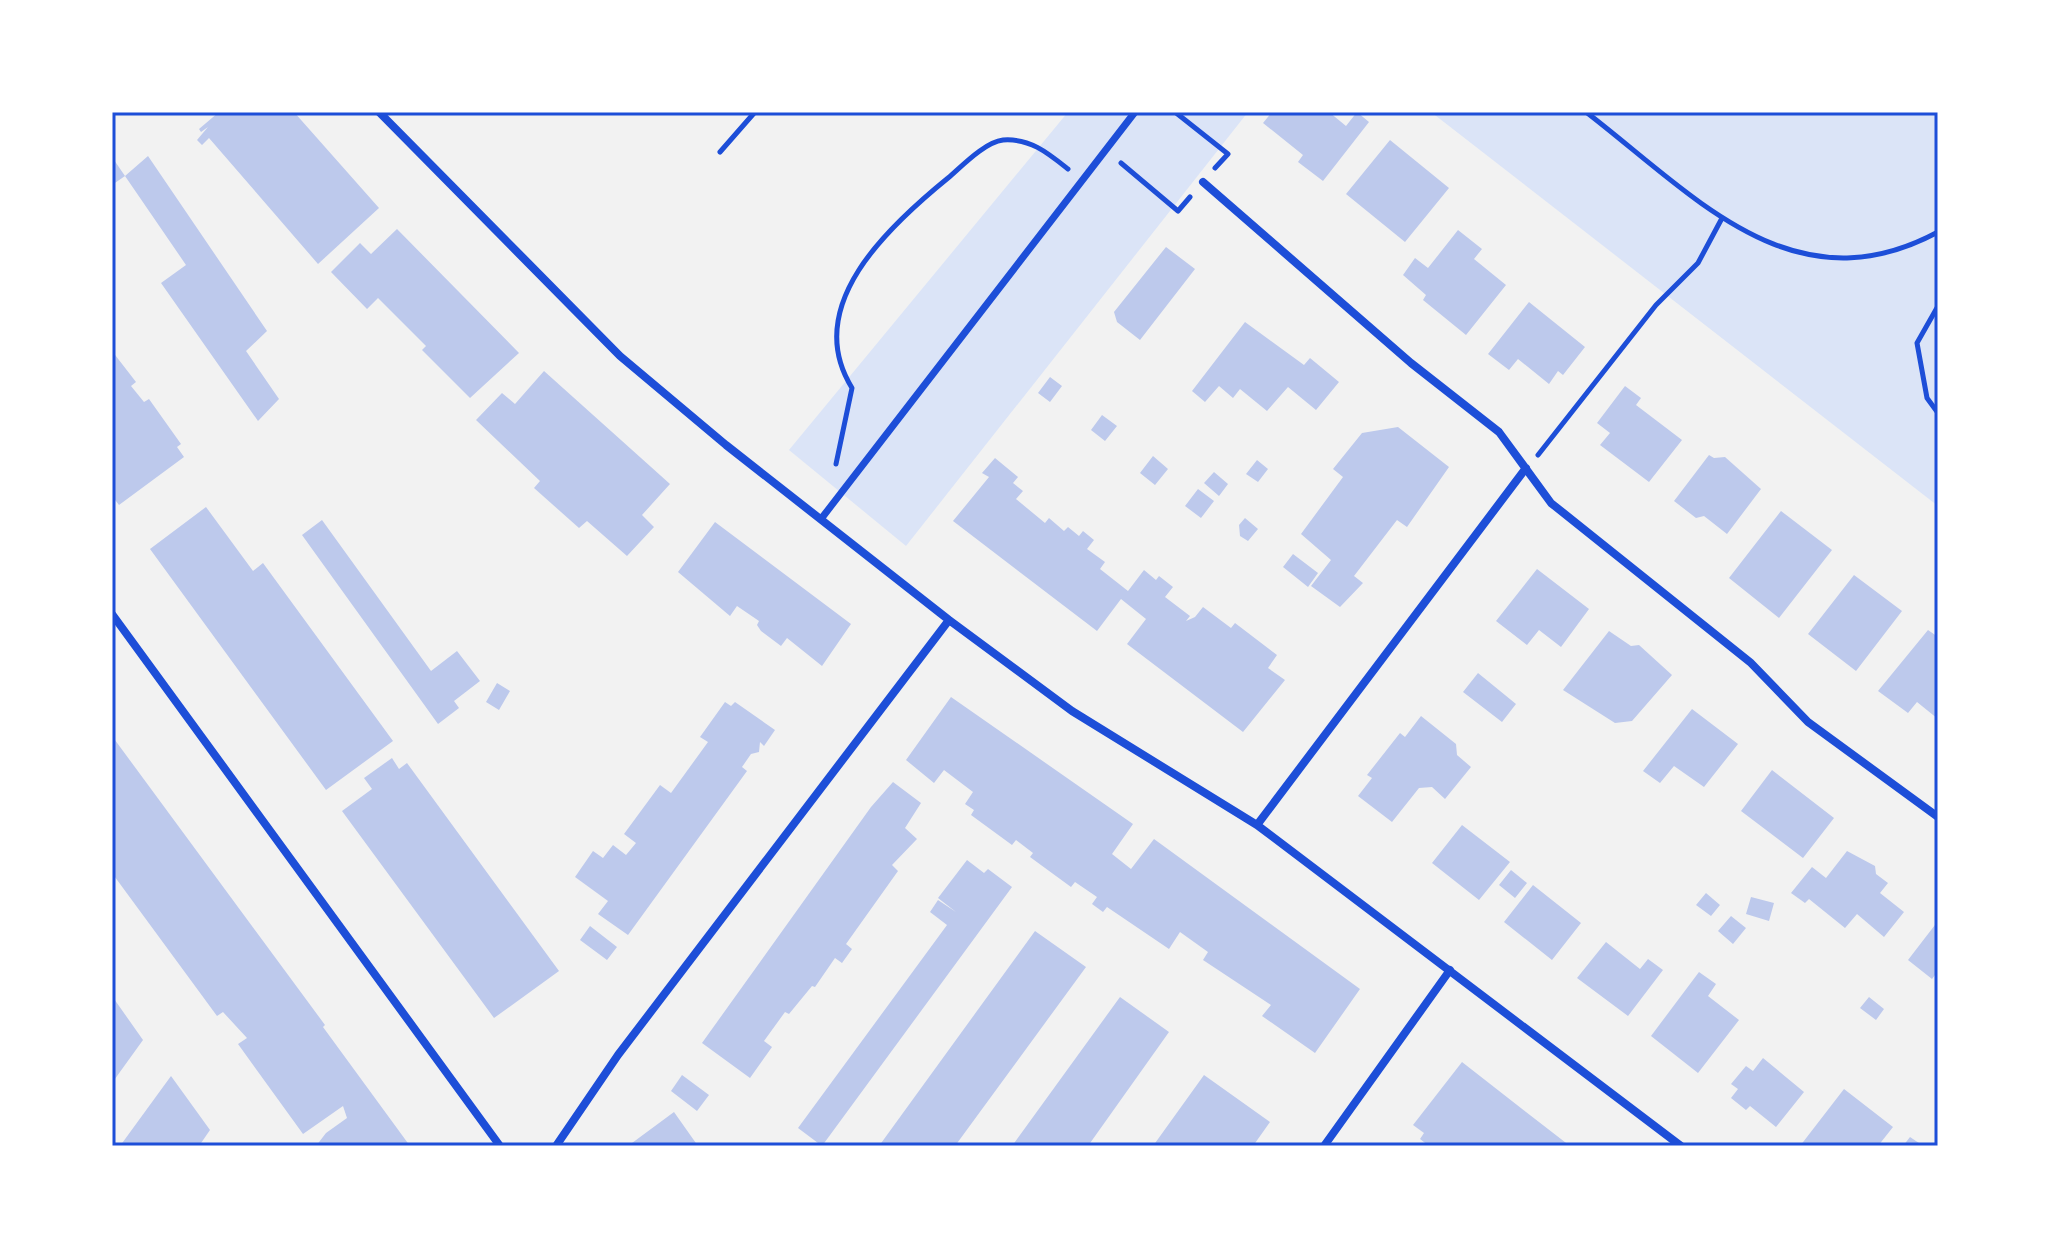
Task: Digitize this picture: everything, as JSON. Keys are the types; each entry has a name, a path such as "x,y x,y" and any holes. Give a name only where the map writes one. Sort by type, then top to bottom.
{"street":[{"path":"379,112 620,356 821,519 949,620 1072,711 1257,825 1681,1146"},
{"path":"821,519 1108,151 1135,112"},
{"path":"1203,182 1411,363 1499,432 1551,503 1750,662 1808,722 1938,817"},
{"path":"1257,825 1526,468"},
{"path":"112,614 500,1146"},
{"path":"556,1146 618,1055 949,620"},
{"path":"1324,1146 1450,970"}],"path":[{"path":"720,152 755,112"},
{"path":"1108,151 1178,211 1228,154 1175,112"},
{"path":"1586,112 1721,220 1801,255 1838,259 1905,250 1938,232"},
{"path":"836,500 830,491 852,388 841,371 835,346 840,306 885,232 964,164 1000,140 1041,147 1084,181"},
{"path":"1526,468 1547,446 1656,305 1698,263 1721,220"},
{"path":"1938,306 1917,343 1927,398 1938,413"}],"shaded area":[{"path":"1068,112 1248,112 906,546 789,450"},
{"path":"1431,112 1938,112 1938,506"}],"building":[{"path":"219,112 294,112 379,208 318,264 209,138 202,145 197,140 208,127 201,132 199,129"},
{"path":"1272,112 1329,112 1346,126 1357,112 1369,122 1323,181 1298,162 1303,155 1263,123"},
{"path":"1390,140 1449,188 1405,242 1346,194"},
{"path":"148,156 267,331 246,351 279,399 258,421 161,283 186,265 125,176"},
{"path":"112,157 125,176 112,185"},
{"path":"397,229 519,353 470,398 422,350 426,346 378,298 367,309 331,272 360,243 371,254"},
{"path":"1458,230 1482,249 1474,259 1506,285 1466,335 1423,300 1426,295 1403,275 1415,258 1428,268"},
{"path":"1166,247 1195,269 1140,340 1117,322 1114,312"},
{"path":"1529,302 1585,347 1563,375 1558,371 1549,384 1518,359 1509,370 1488,354"},
{"path":"1245,322 1304,365 1310,358 1339,382 1316,410 1288,387 1267,411 1240,389 1233,398 1219,386 1205,402 1192,391"},
{"path":"112,351 136,382 131,386 144,402 149,399 181,444 177,447 184,457 119,505 112,496"},
{"path":"544,371 670,484 642,515 654,527 627,556 587,521 579,528 534,488 540,481 476,420 502,393 515,404"},
{"path":"1050,377 1062,386 1050,402 1038,393"},
{"path":"1625,386 1641,398 1636,405 1682,440 1649,482 1600,445 1610,433 1597,423"},
{"path":"1102,415 1117,426 1105,441 1091,430"},
{"path":"1398,427 1449,467 1407,527 1397,520 1354,576 1363,583 1340,607 1311,586 1331,560 1301,534 1343,477 1333,469 1362,433"},
{"path":"1709,455 1725,457 1761,489 1727,534 1704,516 1696,518 1674,501"},
{"path":"1153,456 1168,469 1155,485 1140,473"},
{"path":"995,458 1018,477 1013,483 1023,491 1016,499 1045,523 1049,518 1064,531 1068,527 1079,536 1083,531 1094,540 1087,549 1105,562 1100,569 1128,591 1144,570 1156,580 1159,576 1173,587 1165,597 1190,616 1186,621 1195,617 1203,607 1231,628 1235,623 1277,655 1268,668 1285,680 1243,732 1127,644 1146,619 1121,599 1097,631 953,521 989,477 982,473"},
{"path":"1257,460 1268,469 1258,482 1246,474"},
{"path":"1214,472 1228,484 1219,496 1204,483"},
{"path":"1198,489 1214,501 1201,518 1185,506"},
{"path":"206,507 253,571 263,563 393,741 326,790 150,549"},
{"path":"1781,511 1832,550 1779,618 1729,578"},
{"path":"1245,518 1258,529 1248,541 1240,536 1239,525"},
{"path":"322,520 431,671 457,651 480,681 454,701 459,708 438,724 302,535"},
{"path":"715,522 851,624 822,666 787,638 781,646 761,631 757,625 759,621 737,606 730,616 678,572"},
{"path":"1293,554 1318,573 1308,587 1283,567"},
{"path":"1537,569 1589,609 1561,647 1539,630 1527,645 1496,621"},
{"path":"1854,575 1902,611 1856,671 1808,634"},
{"path":"1928,630 1938,637 1938,719 1917,702 1908,713 1878,691"},
{"path":"1609,631 1631,646 1639,645 1672,675 1632,721 1615,723 1563,690"},
{"path":"1478,673 1516,704 1502,722 1463,692"},
{"path":"497,683 510,691 499,710 486,702"},
{"path":"951,697 1133,824 1112,854 1131,869 1154,839 1360,989 1315,1053 1262,1016 1271,1005 1203,960 1208,952 1180,932 1169,949 1107,907 1103,912 1092,904 1097,897 1075,882 1071,887 1030,857 1033,853 1016,840 1012,845 971,815 974,810 965,804 973,792 944,770 934,783 906,760"},
{"path":"725,702 731,706 735,702 775,730 764,746 760,742 759,752 751,754 742,767 747,771 628,935 598,914 608,901 575,877 593,851 603,858 613,845 626,855 636,843 624,834 660,785 671,793 708,742 700,737"},
{"path":"1692,709 1738,744 1704,787 1674,766 1660,783 1643,771"},
{"path":"1421,716 1456,744 1457,755 1471,767 1445,799 1432,787 1419,788 1392,822 1358,796 1372,778 1367,775 1400,733 1405,737"},
{"path":"112,736 410,1146 369,1146 366,1143 362,1146 316,1146 326,1133 347,1118 343,1106 303,1134 238,1044 247,1038 223,1012 217,1016 112,873"},
{"path":"392,758 399,769 407,763 559,971 494,1018 342,811 372,789 364,778"},
{"path":"1772,770 1834,818 1803,858 1741,811"},
{"path":"893,782 921,803 905,828 917,839 892,865 898,871 846,944 852,949 842,963 835,958 815,987 812,986 789,1014 785,1012 764,1041 772,1047 750,1078 702,1043 871,807"},
{"path":"1462,825 1510,862 1479,900 1432,863"},
{"path":"1847,851 1875,866 1876,874 1888,883 1880,893 1904,912 1884,937 1857,914 1845,928 1809,899 1805,903 1791,893 1812,867 1826,878"},
{"path":"967,860 984,873 988,869 1012,887 822,1146 798,1128 947,925 930,912 938,900 956,912 938,898"},
{"path":"1511,870 1527,883 1515,898 1499,885"},
{"path":"1533,885 1581,923 1552,960 1504,922"},
{"path":"1706,893 1720,905 1711,916 1696,905"},
{"path":"1751,897 1774,903 1769,921 1746,914"},
{"path":"1731,916 1746,928 1733,944 1718,931"},
{"path":"1938,921 1938,971 1932,979 1908,960"},
{"path":"590,926 617,947 607,960 580,940"},
{"path":"1035,931 1086,967 955,1146 879,1146"},
{"path":"1606,942 1640,969 1648,959 1663,970 1628,1016 1577,978"},
{"path":"1699,972 1716,984 1708,996 1739,1020 1698,1073 1651,1036"},
{"path":"112,996 143,1040 112,1083"},
{"path":"1120,997 1169,1032 1088,1146 1012,1146"},
{"path":"1869,997 1884,1009 1876,1020 1860,1008"},
{"path":"1763,1058 1804,1092 1776,1127 1750,1106 1746,1110 1731,1098 1738,1089 1731,1084 1746,1066 1753,1071"},
{"path":"1462,1062 1570,1146 1429,1146 1420,1139 1424,1133 1413,1125"},
{"path":"682,1075 709,1095 697,1111 671,1091"},
{"path":"1204,1075 1270,1122 1253,1146 1153,1146"},
{"path":"171,1076 210,1130 199,1146 120,1146"},
{"path":"1844,1089 1893,1127 1878,1146 1800,1146"},
{"path":"674,1112 698,1146 634,1146 632,1143"},
{"path":"1910,1137 1919,1143 1925,1146 1903,1146"}]}
